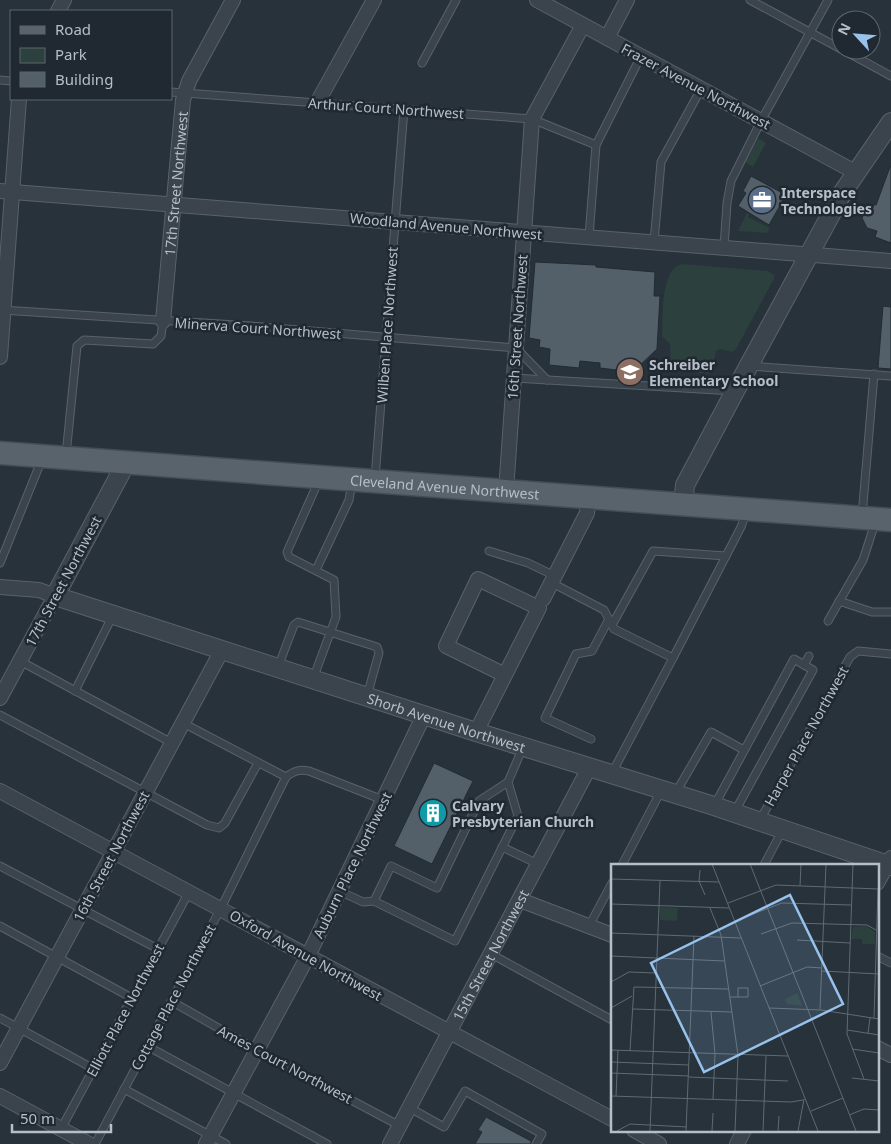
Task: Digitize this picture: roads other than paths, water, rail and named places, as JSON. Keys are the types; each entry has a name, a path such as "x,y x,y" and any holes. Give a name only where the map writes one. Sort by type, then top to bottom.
{"main road":[{"name":"Cleveland Avenue Northwest","path":"0,452 43,457 506,492 876,518"}],"street":[{"name":"17th Street Northwest","path":"163,321 178,93 233,0"},
{"path":"317,103 374,0"},
{"name":"Frazer Avenue Northwest","path":"537,0 855,172"},
{"path":"607,38 627,0"},
{"name":"16th Street Northwest","path":"506,492 532,119 583,25"},
{"path":"0,357 6,192 19,100"},
{"path":"684,504 685,485 808,255 855,172 891,122"},
{"name":"Woodland Avenue Northwest","path":"6,192 891,261"},
{"name":"17th Street Northwest","path":"0,698 126,463"},
{"path":"476,732 587,513 589,498"},
{"path":"505,675 446,646 478,579 541,603"},
{"name":"Shorb Avenue Northwest","path":"0,588 39,590 476,732 590,766 890,863"},
{"name":"16th Street Northwest","path":"0,1063 222,650"},
{"name":"Auburn Place Northwest","path":"208,1140 308,956 424,715"},
{"name":"15th Street Northwest","path":"390,1144 590,766"},
{"name":"Oxford Avenue Northwest","path":"0,791 190,891 611,1118"},
{"path":"878,881 890,863"},
{"path":"520,900 611,935"},
{"path":"878,1048 891,1055"},
{"path":"0,1096 87,1143"},
{"path":"638,1132 659,1144"},
{"path":"737,1144 743,1132"}],"lane":[{"path":"422,63 456,0"},
{"path":"750,0 831,43"},
{"path":"724,247 727,203 731,181 761,121 828,0"},
{"path":"588,237 596,145 641,56"},
{"path":"862,60 891,76"},
{"path":"654,242 661,162 701,89"},
{"name":"Arthur Court Northwest","path":"178,93 532,119 596,145"},
{"name":"Wilben Place Northwest","path":"375,481 404,109"},
{"name":"Minerva Court Northwest","path":"2,310 516,348"},
{"path":"66,458 77,346 84,340 153,344 161,336 163,321"},
{"path":"516,348 547,380"},
{"path":"749,366 891,376"},
{"path":"828,621 863,560 876,518 874,374"},
{"path":"514,378 735,391"},
{"path":"0,563 43,457"},
{"path":"313,679 336,617 334,580 289,557 287,552 321,477"},
{"path":"316,570 349,500 352,480"},
{"path":"612,774 741,527 747,509"},
{"path":"489,551 528,563 604,610 614,629 673,658"},
{"path":"591,739 545,718 576,654 592,651 653,551 726,556"},
{"path":"839,601 872,612 891,612"},
{"path":"74,691 113,614"},
{"path":"278,667 294,625 298,622 376,647 379,653 367,697"},
{"name":"Harper Place Northwest","path":"760,821 850,657 854,652 891,654"},
{"path":"804,665 809,656"},
{"path":"714,806 794,660 813,670 734,814"},
{"path":"20,661 172,743"},
{"path":"0,715 207,826 218,828 225,822 258,763"},
{"path":"183,723 286,778"},
{"path":"623,864 668,792 711,732 744,750"},
{"path":"374,901 391,866 437,888 479,801 508,782 523,746"},
{"name":"Cottage Place Northwest","path":"87,1143 124,1089 221,908 286,778 293,772 301,769 309,770 383,800"},
{"path":"340,891 363,902 374,901 455,941 518,816 508,782"},
{"path":"765,864 784,829"},
{"path":"502,847 538,864"},
{"path":"0,866 158,949"},
{"path":"589,926 611,885"},
{"name":"Elliott Place Northwest","path":"61,1129 190,891"},
{"path":"0,926 132,998"},
{"path":"491,954 611,1019"},
{"path":"878,956 891,963"},
{"name":"Ames Court Northwest","path":"171,1001 257,1050 400,1126"},
{"path":"0,1018 94,1068"},
{"path":"147,1046 327,1144"},
{"path":"124,1089 208,1140 226,1144"},
{"path":"410,1108 444,1127 464,1092 542,1134 536,1144"}],"place":[{"name":"Interspace Technologies","path":"762,200"},
{"name":"Schreiber Elementary School","path":"630,372"},
{"name":"Calvary Presbyterian Church","path":"433,813"}]}
